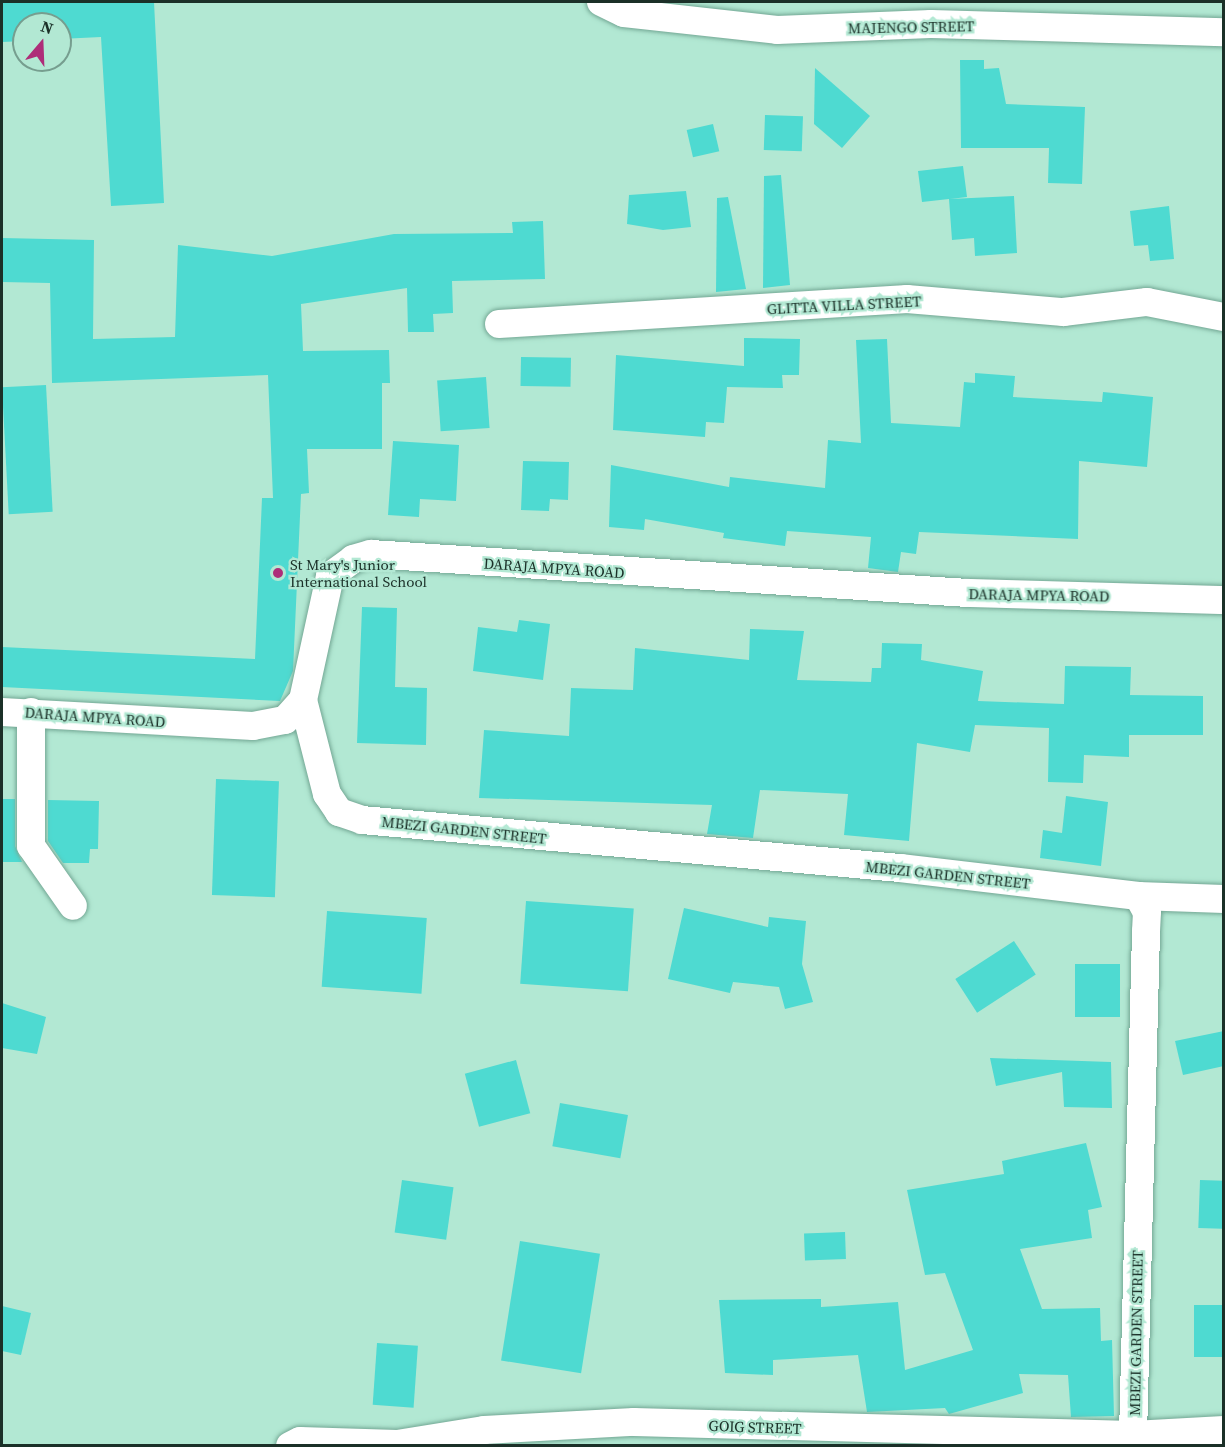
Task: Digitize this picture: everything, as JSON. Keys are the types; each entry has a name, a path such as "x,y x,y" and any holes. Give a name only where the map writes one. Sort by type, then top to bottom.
{"street":[{"name":"MAJENGO STREET","path":"601,2 624,13 777,30 931,24 1224,32"},
{"name":"GLITTA VILLA STREET","path":"499,324 907,299 1063,312 1147,302 1224,317"},
{"name":"DARAJA MPYA ROAD","path":"2,712 253,726 285,720 303,700 323,589 341,567 371,554 956,593 1224,600"},
{"name":"MBEZI GARDEN STREET","path":"303,700 327,794 339,812 362,820 900,868 1138,896 1146,912 1146,932 1133,1435"},
{"path":"31,712 31,846 73,906"},
{"path":"1138,896 1224,899"},
{"name":"GOIG STREET","path":"290,1446 300,1441 407,1444 484,1430 634,1422 1133,1435 1224,1430"}],"building":[{"path":"2,2 154,2 164,203 111,206 101,37 72,38 72,12 12,12 12,42 2,42"},
{"path":"960,60 984,60 984,69 999,68 1006,104 1085,107 1082,184 1048,183 1049,148 961,148"},
{"path":"815,68 870,116 842,148 814,124"},
{"path":"765,115 803,116 802,151 764,150"},
{"path":"713,124 719,151 693,157 687,130"},
{"path":"963,166 967,197 950,199 1014,196 1017,253 975,256 974,238 952,240 949,199 922,202 918,171"},
{"path":"781,175 790,285 763,288 764,176"},
{"path":"686,191 691,227 663,230 627,224 629,195"},
{"path":"728,197 746,289 716,292 717,198"},
{"path":"1169,206 1174,259 1150,261 1148,245 1134,246 1130,211"},
{"path":"543,221 545,279 452,281 453,313 433,314 434,332 408,332 407,288 301,304 303,351 389,350 390,383 382,383 382,449 307,449 309,493 301,494 293,671 280,701 2,687 2,647 255,659 262,498 273,498 268,375 52,383 50,283 2,282 2,238 94,240 93,339 175,337 178,245 272,256 394,234 513,233 512,222"},
{"path":"744,338 800,339 799,375 782,375 783,388 727,387 724,423 706,422 705,437 613,430 616,355 744,366"},
{"path":"887,339 891,423 960,427 964,382 975,383 975,373 1015,376 1013,397 1102,402 1103,392 1153,397 1147,467 1079,461 1078,539 919,532 916,554 901,552 898,572 868,568 871,537 787,531 785,546 723,538 724,533 645,519 644,530 609,527 611,465 729,487 730,477 825,488 828,440 861,443 856,340"},
{"path":"521,357 571,358 570,387 520,386"},
{"path":"486,377 490,428 441,431 437,380"},
{"path":"46,385 53,512 9,514 2,387"},
{"path":"393,441 459,445 456,501 420,499 419,517 388,515"},
{"path":"523,461 569,462 568,500 550,499 549,511 521,510"},
{"path":"362,607 397,608 395,687 427,688 426,745 357,743"},
{"path":"519,620 550,624 543,680 473,671 478,627 517,632"},
{"path":"750,629 804,631 797,680 871,682 872,668 881,668 882,643 922,644 921,660 983,671 978,701 1064,704 1065,666 1131,667 1130,695 1203,696 1203,735 1129,735 1129,757 1084,755 1083,783 1048,782 1049,728 975,725 970,752 917,743 909,841 844,835 848,794 760,790 753,838 707,834 712,805 479,798 484,730 569,736 571,688 633,690 635,648 749,660"},
{"path":"216,779 279,781 275,897 212,895"},
{"path":"1066,796 1108,802 1101,866 1040,858 1043,830 1062,833"},
{"path":"2,799 15,799 15,846 22,862 2,862"},
{"path":"48,800 99,801 98,849 90,849 89,863 63,863 48,841"},
{"path":"526,901 634,909 628,991 520,984"},
{"path":"684,908 768,927 769,917 806,921 802,964 813,1002 785,1009 779,987 733,982 730,993 668,979"},
{"path":"327,911 427,918 421,994 322,987"},
{"path":"1014,941 1036,975 977,1013 955,979"},
{"path":"1075,964 1120,964 1120,1017 1075,1017"},
{"path":"2,1003 46,1017 37,1054 2,1048"},
{"path":"1224,1031 1224,1066 1183,1075 1175,1041"},
{"path":"990,1058 1111,1062 1112,1108 1064,1107 1062,1072 996,1086"},
{"path":"516,1060 530,1113 479,1127 465,1074"},
{"path":"560,1103 628,1115 620,1158 552,1146"},
{"path":"1086,1143 1102,1207 1088,1210 1092,1238 1020,1249 1042,1309 1100,1308 1101,1341 1112,1340 1114,1416 1071,1417 1068,1375 1019,1374 1023,1393 949,1414 945,1408 867,1412 858,1355 773,1360 773,1375 725,1373 719,1300 821,1299 821,1307 898,1302 905,1370 973,1350 945,1273 925,1275 907,1190 1004,1174 1002,1161"},
{"path":"402,1180 453,1187 446,1240 395,1232"},
{"path":"1200,1180 1224,1181 1222,1229 1198,1228"},
{"path":"845,1232 846,1259 805,1260 804,1233"},
{"path":"520,1241 600,1254 581,1373 501,1361"},
{"path":"1194,1305 1224,1305 1224,1357 1194,1357"},
{"path":"2,1306 31,1313 21,1355 2,1351"},
{"path":"377,1343 418,1346 414,1408 373,1405"}],"place":[{"name":"St Mary's Junior International School","path":"278,573"}]}
